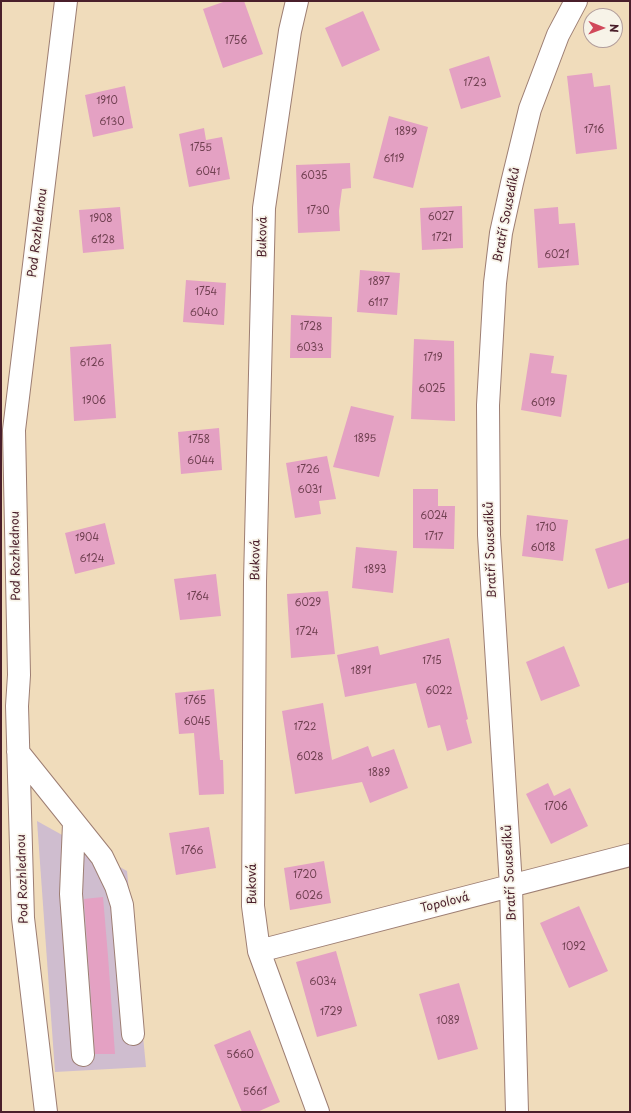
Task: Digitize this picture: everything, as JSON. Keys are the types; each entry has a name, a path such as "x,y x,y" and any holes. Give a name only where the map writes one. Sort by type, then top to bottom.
{"street":[{"name":"Pod Rozhlednou","path":"46,1112 23,918 18,752 14,430 66,1"},
{"name":"Buková","path":"297,1 290,31 264,208 255,573 253,906 259,951 318,1112"},
{"name":"Bratří Sousedíků","path":"517,1112 511,886 489,535 488,405 495,283 501,233 530,109 558,35 576,1"},
{"path":"18,752 74,824 102,857 116,886 122,905 133,1034"},
{"path":"74,824 71,894 83,1055"},
{"name":"Topolová","path":"259,951 630,856"}],"shaded area":[{"path":"37,821 127,871 146,1067 55,1072"}],"building":[{"path":"226,1 244,1 263,54 223,68 203,9"},
{"path":"363,11 380,50 342,67 325,28"},
{"path":"489,56 501,97 461,109 449,69"},
{"path":"592,73 594,87 610,85 617,149 576,154 567,76"},
{"path":"125,86 133,128 93,137 85,95"},
{"path":"389,116 428,127 413,188 373,178"},
{"path":"204,128 206,140 222,137 230,179 189,187 179,134"},
{"path":"350,163 351,188 342,189 339,211 340,231 298,233 296,165"},
{"path":"462,206 463,248 422,250 420,208"},
{"path":"120,207 124,249 83,253 79,210"},
{"path":"558,207 559,224 575,223 579,265 538,268 534,209"},
{"path":"360,270 400,273 397,315 357,312"},
{"path":"186,280 226,283 224,325 183,322"},
{"path":"291,315 332,317 331,358 290,358"},
{"path":"414,339 454,341 455,421 411,419"},
{"path":"111,344 116,418 74,421 70,347"},
{"path":"530,353 554,356 551,373 567,375 561,417 521,410"},
{"path":"351,406 394,416 379,477 333,467"},
{"path":"219,428 222,470 181,474 178,432"},
{"path":"327,456 336,499 319,501 321,514 295,518 286,463"},
{"path":"413,489 438,489 438,506 455,506 454,549 413,548"},
{"path":"527,515 568,520 563,561 522,556"},
{"path":"105,523 115,564 75,574 65,533"},
{"path":"630,538 630,582 608,589 595,549"},
{"path":"356,547 397,551 393,593 352,588"},
{"path":"216,574 221,616 180,620 174,579"},
{"path":"328,591 335,654 291,658 287,594"},
{"path":"449,638 468,719 466,720 472,743 447,751 440,725 428,728 416,683 345,697 337,655 378,646 380,655"},
{"path":"564,646 580,686 541,701 526,662"},
{"path":"214,689 220,760 223,760 224,794 199,795 194,733 179,734 175,693"},
{"path":"323,703 332,760 368,746 372,757 394,749 408,788 370,803 362,782 295,794 282,711"},
{"path":"548,783 554,796 570,788 588,826 551,844 526,794"},
{"path":"209,827 216,868 176,875 169,833"},
{"path":"324,861 331,903 290,910 284,868"},
{"path":"103,897 115,1054 95,1054 84,899"},
{"path":"579,906 608,971 569,988 540,923"},
{"path":"336,951 357,1026 317,1037 296,962"},
{"path":"459,983 478,1049 438,1060 419,994"},
{"path":"250,1030 280,1102 257,1112 242,1112 214,1045"}]}
